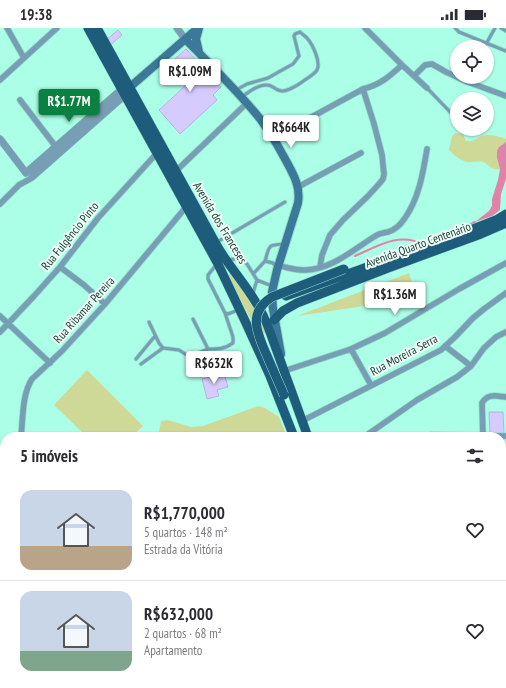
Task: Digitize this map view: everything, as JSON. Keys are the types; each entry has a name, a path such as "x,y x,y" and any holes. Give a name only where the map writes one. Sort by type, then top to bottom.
{"main road":[{"name":"Avenida dos Franceses","path":"88,28 176,171 216,244 240,310 292,432"},
{"name":"Avenida dos Franceses","path":"97,28 126,92 186,207 222,262 252,296 259,307 266,322 306,432"},
{"path":"126,92 198,28"},
{"path":"198,28 196,39 199,53"},
{"path":"186,39 235,90 262,121 293,172 298,187 298,203 273,289 272,303 274,320 284,371"},
{"name":"Avenida Quarto Centenário","path":"274,320 280,313 289,307 484,225 506,214"},
{"name":"Avenida Quarto Centenário","path":"273,289 275,295 284,297 482,234 506,223"},
{"path":"298,432 284,395 258,336 256,322 257,314 260,308 272,296 344,270 387,265"}],"street":[{"path":"7,28 24,58"},
{"path":"0,80 57,28"},
{"path":"177,28 186,39"},
{"path":"365,28 426,88"},
{"path":"414,76 426,65 432,64 468,82 506,96"},
{"path":"273,138 363,89 380,83 402,65"},
{"path":"320,268 322,255 330,234 383,179 384,174 382,155 363,89"},
{"path":"0,204 56,147 126,92"},
{"path":"28,175 126,92"},
{"path":"20,100 56,147"},
{"path":"176,171 244,100"},
{"path":"0,140 28,175"},
{"path":"278,268 304,270 320,268 332,263 379,234 393,231 404,219 413,204 420,184 427,149"},
{"name":"Rua Fulgêncio Pinto","path":"0,332 60,267 98,218 157,153"},
{"path":"298,187 361,153"},
{"name":"Rua Ribamar Pereira","path":"21,432 26,389 32,379 62,351 105,304 186,207"},
{"path":"284,371 351,349 385,332 506,263"},
{"path":"60,267 84,285 105,304"},
{"name":"Rua Moreira Serra","path":"302,421 441,350 455,338 473,318 506,293"},
{"path":"0,316 50,363"},
{"path":"371,432 417,400 457,377 470,366 484,348 506,332"},
{"path":"445,346 470,366"},
{"path":"351,349 371,385"},
{"path":"483,432 482,403 485,398 490,396 506,397"}],"lane":[{"path":"456,28 459,32 477,40"},
{"path":"488,40 494,28"},
{"path":"501,28 506,31"},
{"path":"235,90 247,84 268,78 293,64 299,56 294,36 295,34 300,32 308,39 316,54 318,64 314,73 297,85 282,92 266,85 261,86 251,90 244,100"},
{"path":"494,47 506,51"},
{"path":"266,85 268,78"},
{"path":"426,88 450,112"},
{"path":"216,244 285,202"},
{"path":"254,273 265,261 269,246 286,244"},
{"path":"149,322 158,343 163,348 179,350 185,354 194,355 208,349 228,347 233,343 233,337 225,313 207,278 208,275 222,262 235,259 242,260 254,273 257,280 273,289"},
{"path":"265,261 273,263 278,268"},
{"path":"252,296 257,280"},
{"path":"225,313 228,314 240,310"},
{"path":"193,319 208,349"},
{"path":"136,359 155,336"},
{"path":"141,364 163,348"}],"green space":[{"path":"452,136 464,136 466,141 472,141 483,136 496,136 506,139 506,142 499,147 497,158 500,169 493,168 483,162 461,160 449,150"},
{"path":"230,273 254,310 266,333 261,335 255,328 228,275"},
{"path":"409,273 412,282 364,306 297,316"},
{"path":"87,370 143,426 136,432 82,432 54,405"},
{"path":"259,406 279,417 285,432 159,432 161,421 168,420 191,427 203,426"}],"shaded area":[{"path":"506,142 506,179 501,194 500,210 492,216 475,222 489,211 492,206 492,199 500,169 497,151 499,147"}],"building":[{"path":"118,30 122,35 108,47 105,41"},
{"path":"186,49 221,87 213,95 217,100 180,134 159,110 186,85 168,65"},
{"path":"224,373 228,387 217,390 219,396 207,399 202,379"},
{"path":"489,412 503,412 504,432 490,432"}],"waterway":[{"path":"466,228 475,222"},
{"path":"355,256 380,245 397,240 405,239 423,244"}]}
